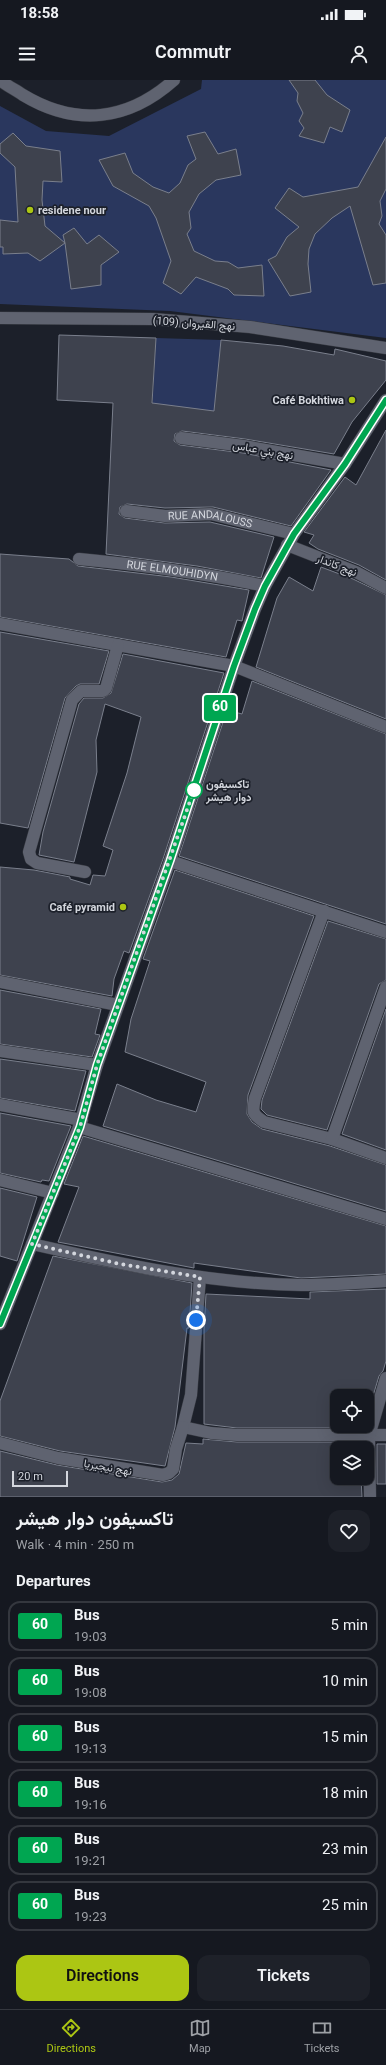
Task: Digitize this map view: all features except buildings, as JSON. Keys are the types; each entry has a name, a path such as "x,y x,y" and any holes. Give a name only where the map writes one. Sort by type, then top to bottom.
{"street":[{"path":"0,80 31,100 53,109 76,115 95,116 115,114 138,106 158,95 174,80"},
{"name":"نهج القيروان (109)","path":"0,318 175,321 250,327 386,348"},
{"path":"0,1324 81,1124 97,1065 170,861 234,666 265,586 294,534 345,464 386,400"},
{"name":"نهج بني عباس","path":"181,438 244,446 345,464"},
{"name":"RUE ANDALOUSS","path":"126,511 165,516 211,514 294,534"},
{"name":"نهج كاندار","path":"287,545 363,575 386,588"},
{"name":"RUE ELMOUHIDYN","path":"79,559 205,574 265,586"},
{"path":"0,624 234,666 386,727"},
{"path":"85,872 37,863 31,859 29,852 72,700 81,691 104,690 107,686 118,644"},
{"path":"170,861 386,932"},
{"path":"324,911 255,1098 253,1111 255,1116 264,1122 332,1139 386,1158"},
{"path":"0,982 118,1005"},
{"path":"332,1139 386,987"},
{"path":"0,1051 97,1065"},
{"path":"0,1105 81,1124 386,1219"},
{"path":"0,1180 53,1193"},
{"path":"32,1244 120,1264 200,1277 301,1285 386,1282"},
{"name":"نهج نيجيريا","path":"0,1442 58,1458 162,1475 169,1474 173,1469 176,1449 191,1395 200,1277"},
{"path":"370,1497 369,1436 386,1378"},
{"path":"183,1427 211,1433 236,1435 386,1435"}],"shaded area":[{"name":"residene nour","path":"202,80 386,80 386,338 170,311 0,304 0,106 46,131 109,136 201,89"},
{"path":"156,338 221,340 214,411 151,433"}],"bus line":[{"name":"60","path":"0,1324 80,1127 97,1065 170,861 234,666 255,609 265,586 294,534 345,464 386,400"}],"place":[{"name":"residene nour","path":"30,210"},
{"name":"Café Bokhtiwa","path":"352,400"},
{"name":"تاكسيفون دوار هيشر","path":"194,790"},
{"name":"Café pyramid","path":"123,907"}],"route":[{"path":"194,790 97,1065 80,1127 32,1244 120,1264 200,1277 196,1320"}]}
